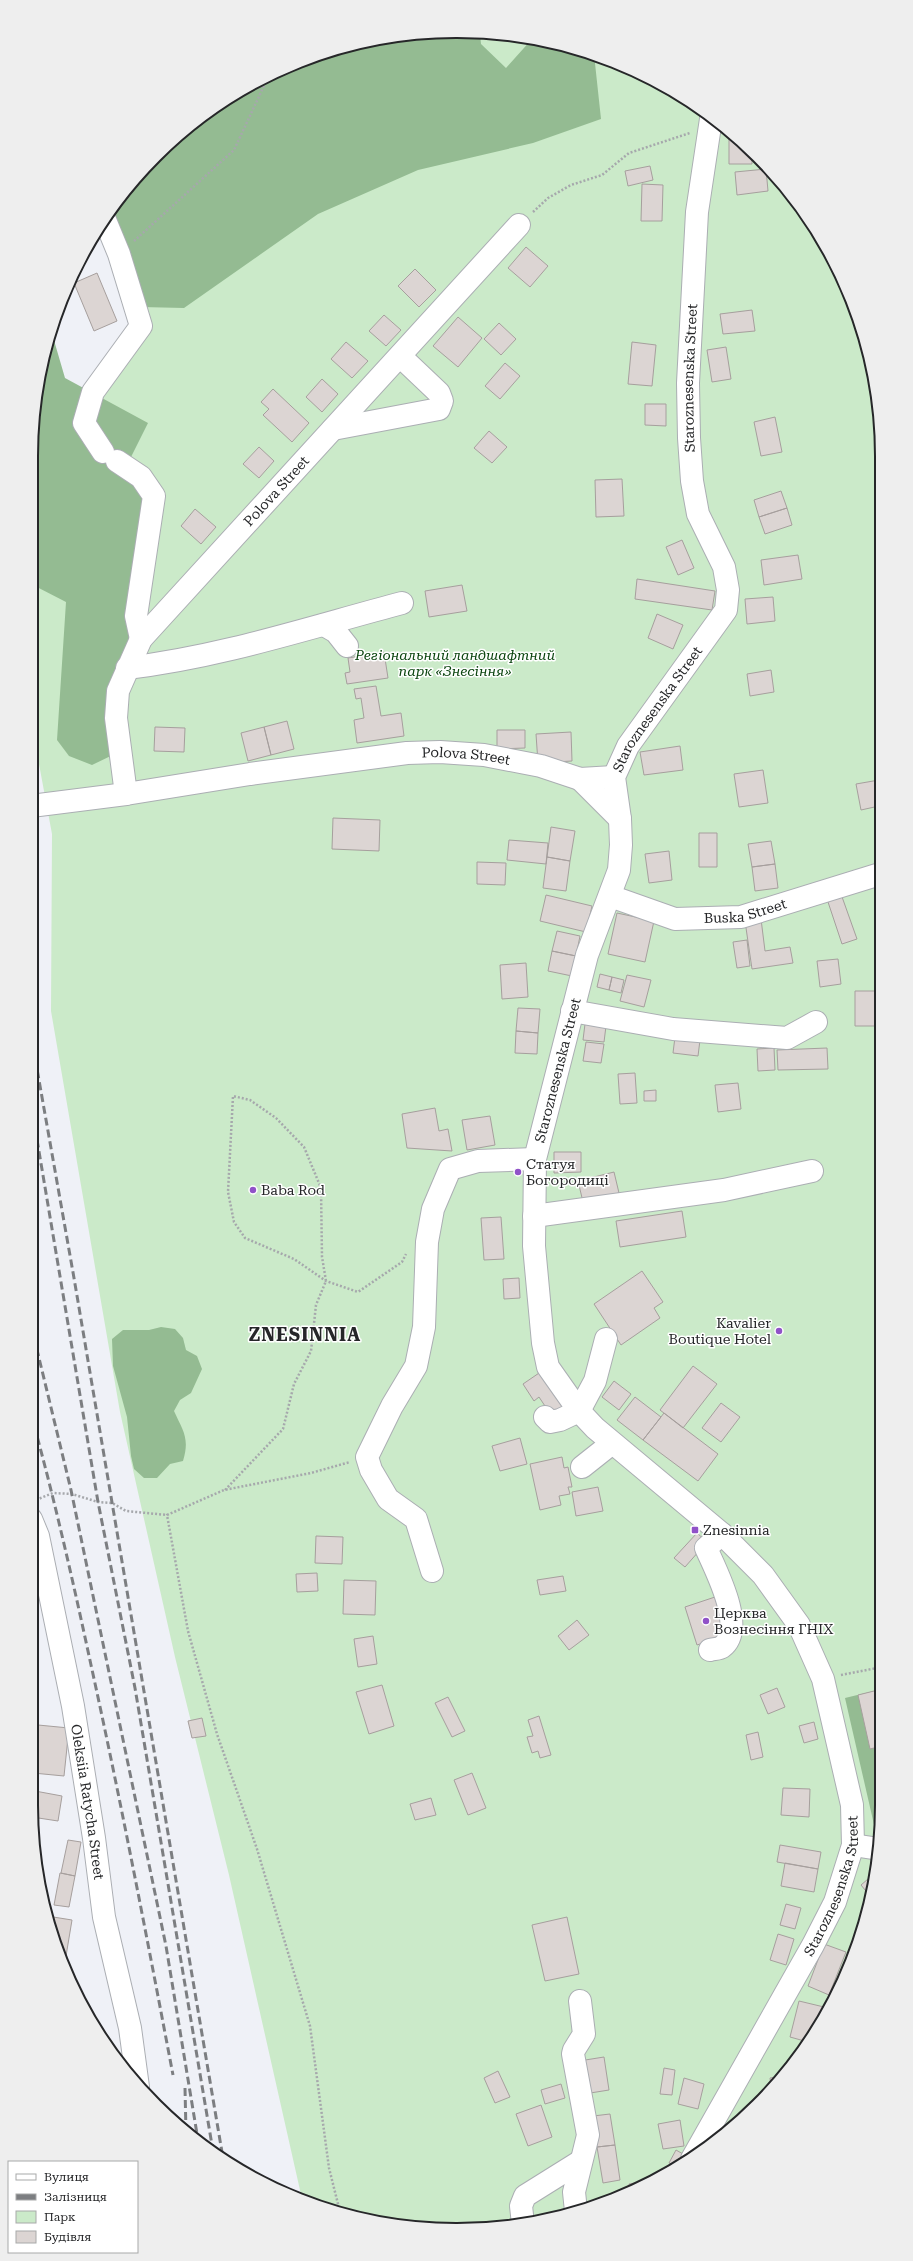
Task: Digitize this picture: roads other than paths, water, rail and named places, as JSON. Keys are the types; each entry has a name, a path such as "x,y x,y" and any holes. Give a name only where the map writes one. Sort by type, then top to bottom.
{"street":[{"name":"Staroznesenska Street","path":"700,2144 813,1945 835,1902 853,1845 852,1805 823,1679 799,1625 763,1575 722,1534 612,1444 578,1411 548,1367 543,1342 539,1300 534,1216 535,1159 587,955 619,870 621,845 620,819 614,777 628,746 726,610 728,590 724,567 698,514 692,481 689,447 688,383 697,212 710,123"},
{"name":"Polova Street","path":"126,794 116,718 118,691 141,639 519,224"},
{"path":"108,226 119,254 141,326 93,392 84,423 110,456 141,477 154,496 136,616 141,639"},
{"path":"333,429 439,409 442,402 439,393 400,356"},
{"path":"127,668 167,663 203,656 402,603"},
{"path":"324,625 336,632 347,646"},
{"name":"Polova Street","path":"38,805 126,794 250,774 407,753 440,752 484,755 541,766 580,780 614,777"},
{"path":"580,780 620,819"},
{"name":"Buska Street","path":"610,896 675,919 741,917 875,876"},
{"path":"572,1010 673,1029 787,1038 816,1022"},
{"path":"432,1571 416,1519 388,1499 370,1470 367,1457 392,1406 416,1366 424,1327 427,1242 433,1209 450,1169 478,1161 535,1159"},
{"path":"534,1216 724,1190 812,1171"},
{"path":"545,1417 550,1422 560,1420 578,1411 595,1380 606,1339"},
{"path":"582,1467 612,1444"},
{"path":"710,1650 722,1647 730,1637 730,1611 725,1590 706,1548 722,1534"},
{"name":"Oleksiia Ratycha Street","path":"38,1536 73,1706 94,1838 104,1917 130,2028 136,2073"},
{"path":"853,1845 872,1848"},
{"path":"575,2206 574,2192 588,2135 573,2054 584,2034 580,2001"},
{"path":"522,2217 521,2206 525,2196 581,2161"}],"railway":[{"path":"38,1075 74,1278 222,2150"},
{"path":"38,1146 98,1502 135,1688 212,2144"},
{"path":"38,1354 71,1490 166,1946 197,2133"},
{"path":"38,1440 63,1539 102,1716 134,1870 173,2075"},
{"path":"185,2088 186,2123"}],"place":[{"name":"Статуя Богородиці","path":"518,1172"},
{"name":"Baba Rod","path":"253,1190"},
{"name":"Kavalier Boutique Hotel","path":"779,1331"},
{"name":"Znesinnia","path":"695,1530"},
{"name":"Церква Вознесіння ГНІХ","path":"706,1621"}],"district":[{"name":"ZNESINNIA","path":"305,1335"}],"park label":[{"name":"Регіональний ландшафтний парк «Знесіння»","path":"455,664"}]}
